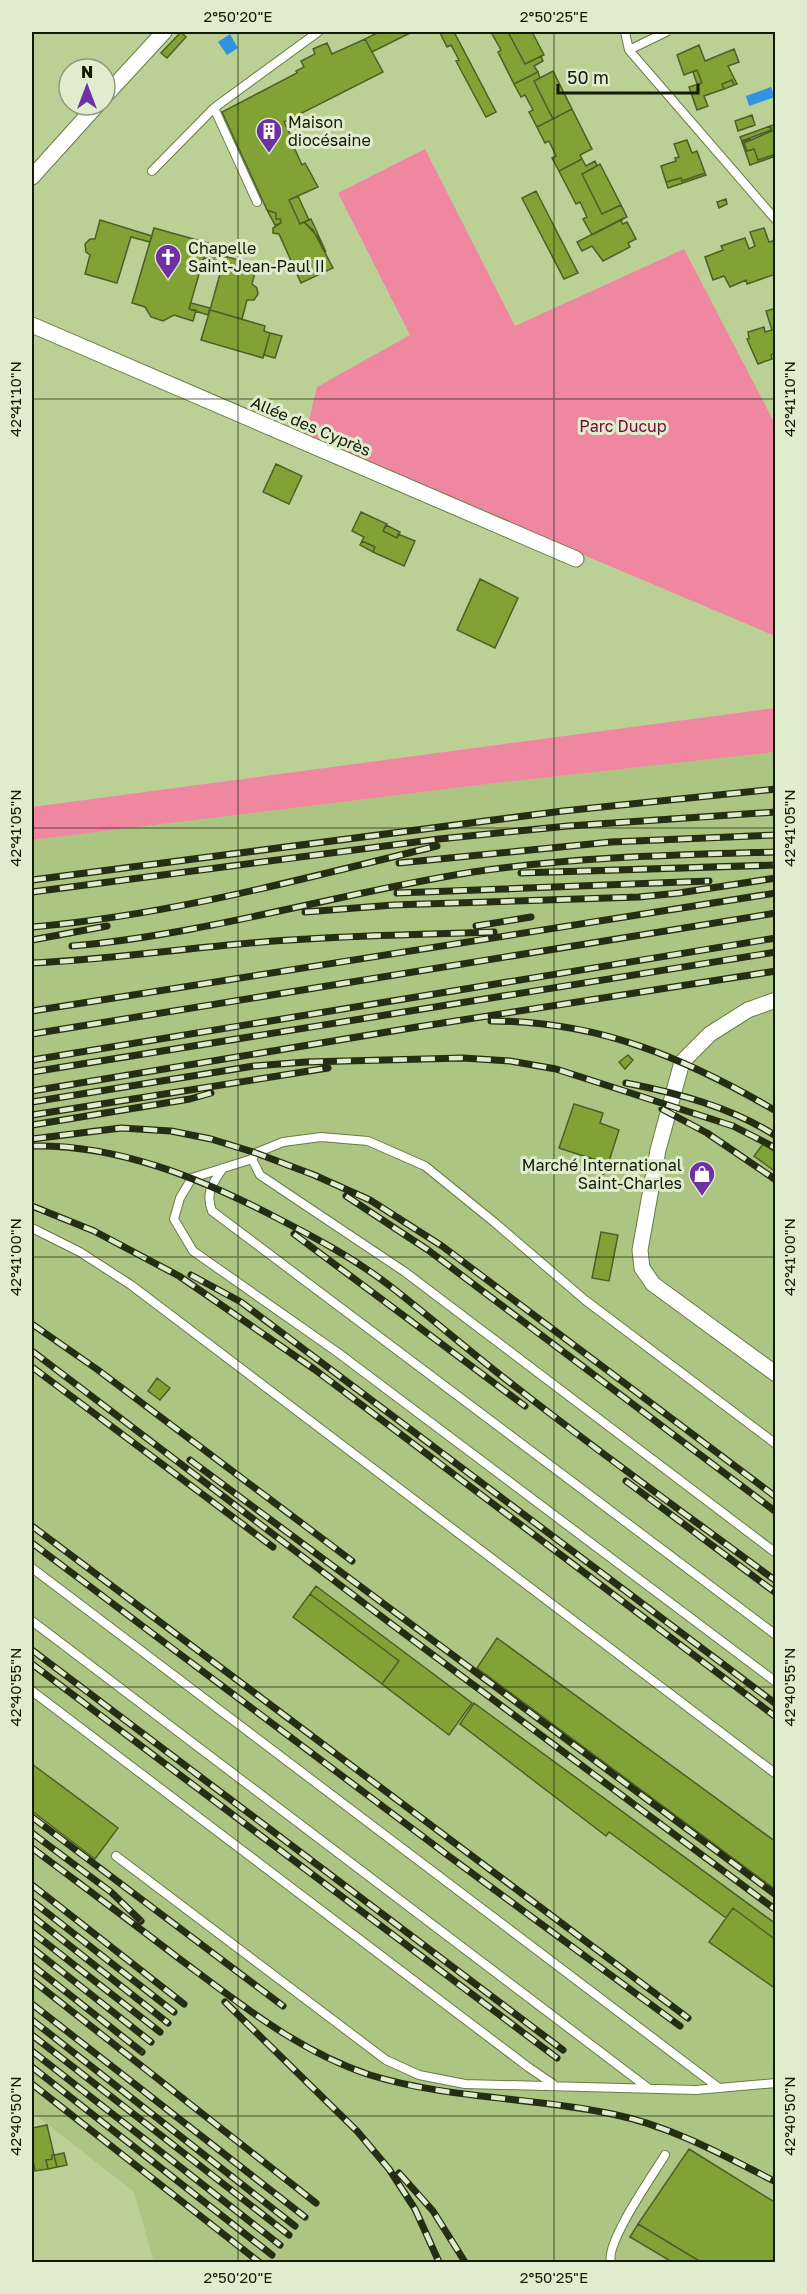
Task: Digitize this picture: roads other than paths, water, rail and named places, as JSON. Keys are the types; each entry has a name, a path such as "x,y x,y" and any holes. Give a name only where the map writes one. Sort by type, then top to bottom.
{"street":[{"path":"117,83 164,32"},
{"path":"32,177 86,117"},
{"name":"Allée des Cyprès","path":"32,325 576,559"},
{"path":"776,1000 748,1010 710,1034 682,1062 658,1150 640,1250 642,1268 653,1284 776,1374"}],"lane":[{"path":"152,171 214,108 318,32"},
{"path":"625,32 629,50 776,220"},
{"path":"629,50 666,32"},
{"path":"214,108 257,202"},
{"path":"776,1444 585,1300 425,1166 368,1141 321,1137 283,1142 256,1153 252,1159 192,1178 180,1198 174,1219 193,1251 337,1352 776,1682"},
{"path":"252,1159 260,1175 405,1272 776,1553"},
{"path":"223,1168 211,1186 208,1201 212,1211 776,1635"},
{"path":"32,1228 80,1252 131,1285 776,1774"},
{"path":"32,1568 719,2088"},
{"path":"32,1621 648,2088"},
{"path":"32,1691 518,2060 555,2085"},
{"path":"116,1856 386,2060 419,2075 465,2084 696,2090 776,2083"},
{"path":"611,2262 609,2257 614,2239 665,2156"}],"water":[{"path":"230,34 238,48 227,55 218,42"},
{"path":"771,87 775,97 749,106 746,96"}],"railway":[{"path":"32,880 563,811 776,789"},
{"path":"32,892 439,839 568,826 776,812"},
{"path":"399,863 611,842 776,835"},
{"path":"32,927 185,905 437,846"},
{"path":"72,946 223,923 473,872 548,863 776,852"},
{"path":"521,873 776,865"},
{"path":"305,912 393,905 639,897 776,878"},
{"path":"397,893 709,881"},
{"path":"32,1011 776,893"},
{"path":"32,1034 776,913"},
{"path":"476,926 531,917"},
{"path":"32,940 107,926"},
{"path":"32,963 303,939 494,932"},
{"path":"32,1060 776,938"},
{"path":"32,1072 776,952"},
{"path":"32,1091 417,1027 776,971"},
{"path":"491,1021 568,1028 640,1046 708,1075 776,1111"},
{"path":"32,1102 254,1066 306,1062 463,1058 510,1061 556,1069 733,1126 776,1148"},
{"path":"32,1115 328,1068"},
{"path":"626,1083 703,1102 741,1117 776,1136"},
{"path":"32,1125 190,1099 211,1093"},
{"path":"662,1109 707,1133 776,1180"},
{"path":"32,1139 121,1128 171,1131 211,1139 256,1153 370,1200 442,1246 776,1497"},
{"path":"32,1146 96,1151 159,1167 219,1190 335,1249 390,1286 552,1415 776,1581"},
{"path":"346,1196 428,1250 776,1512"},
{"path":"32,1206 94,1231 179,1276 314,1369 776,1717"},
{"path":"294,1234 525,1406"},
{"path":"191,1275 241,1302 776,1704"},
{"path":"32,1324 98,1370 352,1561"},
{"path":"32,1351 386,1620 776,1910"},
{"path":"32,1367 273,1547"},
{"path":"190,1460 776,1895"},
{"path":"626,1481 776,1593"},
{"path":"32,1526 688,2018"},
{"path":"32,1543 450,1857 680,2026"},
{"path":"32,1650 563,2050"},
{"path":"32,1664 557,2058"},
{"path":"32,1817 283,2006"},
{"path":"32,1833 111,1892 141,1921"},
{"path":"32,1848 246,2008 293,2039 343,2065 370,2075 430,2089 582,2108 634,2119 696,2142 776,2182"},
{"path":"32,1885 184,2004"},
{"path":"32,1901 174,2012"},
{"path":"32,1916 168,2023"},
{"path":"32,1932 160,2032"},
{"path":"32,1948 151,2042"},
{"path":"32,1965 142,2052"},
{"path":"32,1980 316,2203"},
{"path":"225,2002 357,2131 389,2169 415,2209 439,2262"},
{"path":"32,2004 305,2217"},
{"path":"32,2020 295,2226"},
{"path":"32,2035 289,2235"},
{"path":"32,2051 280,2245"},
{"path":"32,2067 272,2255"},
{"path":"32,2084 259,2262"},
{"path":"399,2173 433,2211 465,2262"}],"place":[{"name":"Maison diocésaine","path":"269,154"},
{"name":"Chapelle Saint-Jean-Paul II","path":"168,280"},
{"name":"Marché International Saint-Charles","path":"702,1197"}],"park label":[{"name":"Parc Ducup","path":"623,426"}]}
